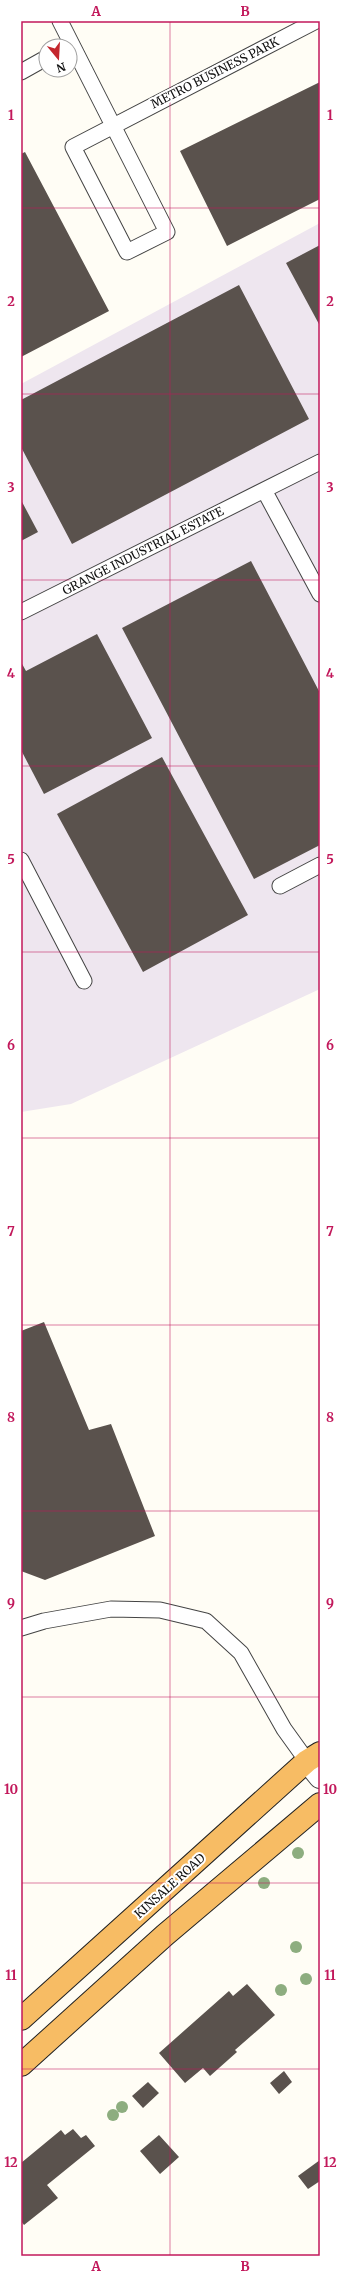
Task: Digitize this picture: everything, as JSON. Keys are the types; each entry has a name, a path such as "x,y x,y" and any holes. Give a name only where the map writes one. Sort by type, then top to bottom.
{"highway":[{"name":"KINSALE ROAD","path":"21,2019 316,1764"},
{"path":"21,2065 165,1935 320,1804"}],"lane":[{"name":"METRO BUSINESS PARK","path":"60,21 67,38"},
{"name":"METRO BUSINESS PARK","path":"78,60 114,125 168,232 127,252 73,147 114,125 316,21"},
{"path":"21,72 38,62"},
{"name":"GRANGE INDUSTRIAL ESTATE","path":"21,612 320,462"},
{"path":"264,490 320,594"},
{"path":"21,860 84,981"},
{"path":"280,886 320,865"},
{"path":"21,1628 44,1621 112,1609 160,1610 206,1621 241,1653 284,1729 316,1764"}],"shaded area":[{"path":"320,223 320,989 71,1104 21,1112 21,384"}],"building":[{"path":"320,82 320,199 227,246 180,151"},
{"path":"25,152 109,311 21,357 21,154"},
{"path":"320,245 320,326 286,263"},
{"path":"239,285 309,419 72,544 21,447 21,400"},
{"path":"21,500 38,532 21,541"},
{"path":"251,561 320,693 320,845 254,879 122,628"},
{"path":"97,634 152,738 44,794 21,750 21,662 26,671"},
{"path":"162,757 248,915 143,972 57,814"},
{"path":"44,1322 89,1430 111,1424 155,1536 45,1580 21,1571 21,1331"},
{"path":"247,1984 275,2015 235,2050 237,2052 210,2076 203,2068 185,2083 159,2053 229,1991 233,1996"},
{"path":"284,2071 292,2082 279,2094 270,2083"},
{"path":"148,2082 159,2093 143,2108 132,2096"},
{"path":"73,2129 81,2138 86,2135 95,2146 47,2185 58,2198 24,2225 21,2221 21,2163 61,2130 65,2135"},
{"path":"159,2135 179,2157 160,2174 140,2151"},
{"path":"320,2160 320,2181 308,2189 298,2176"}]}
